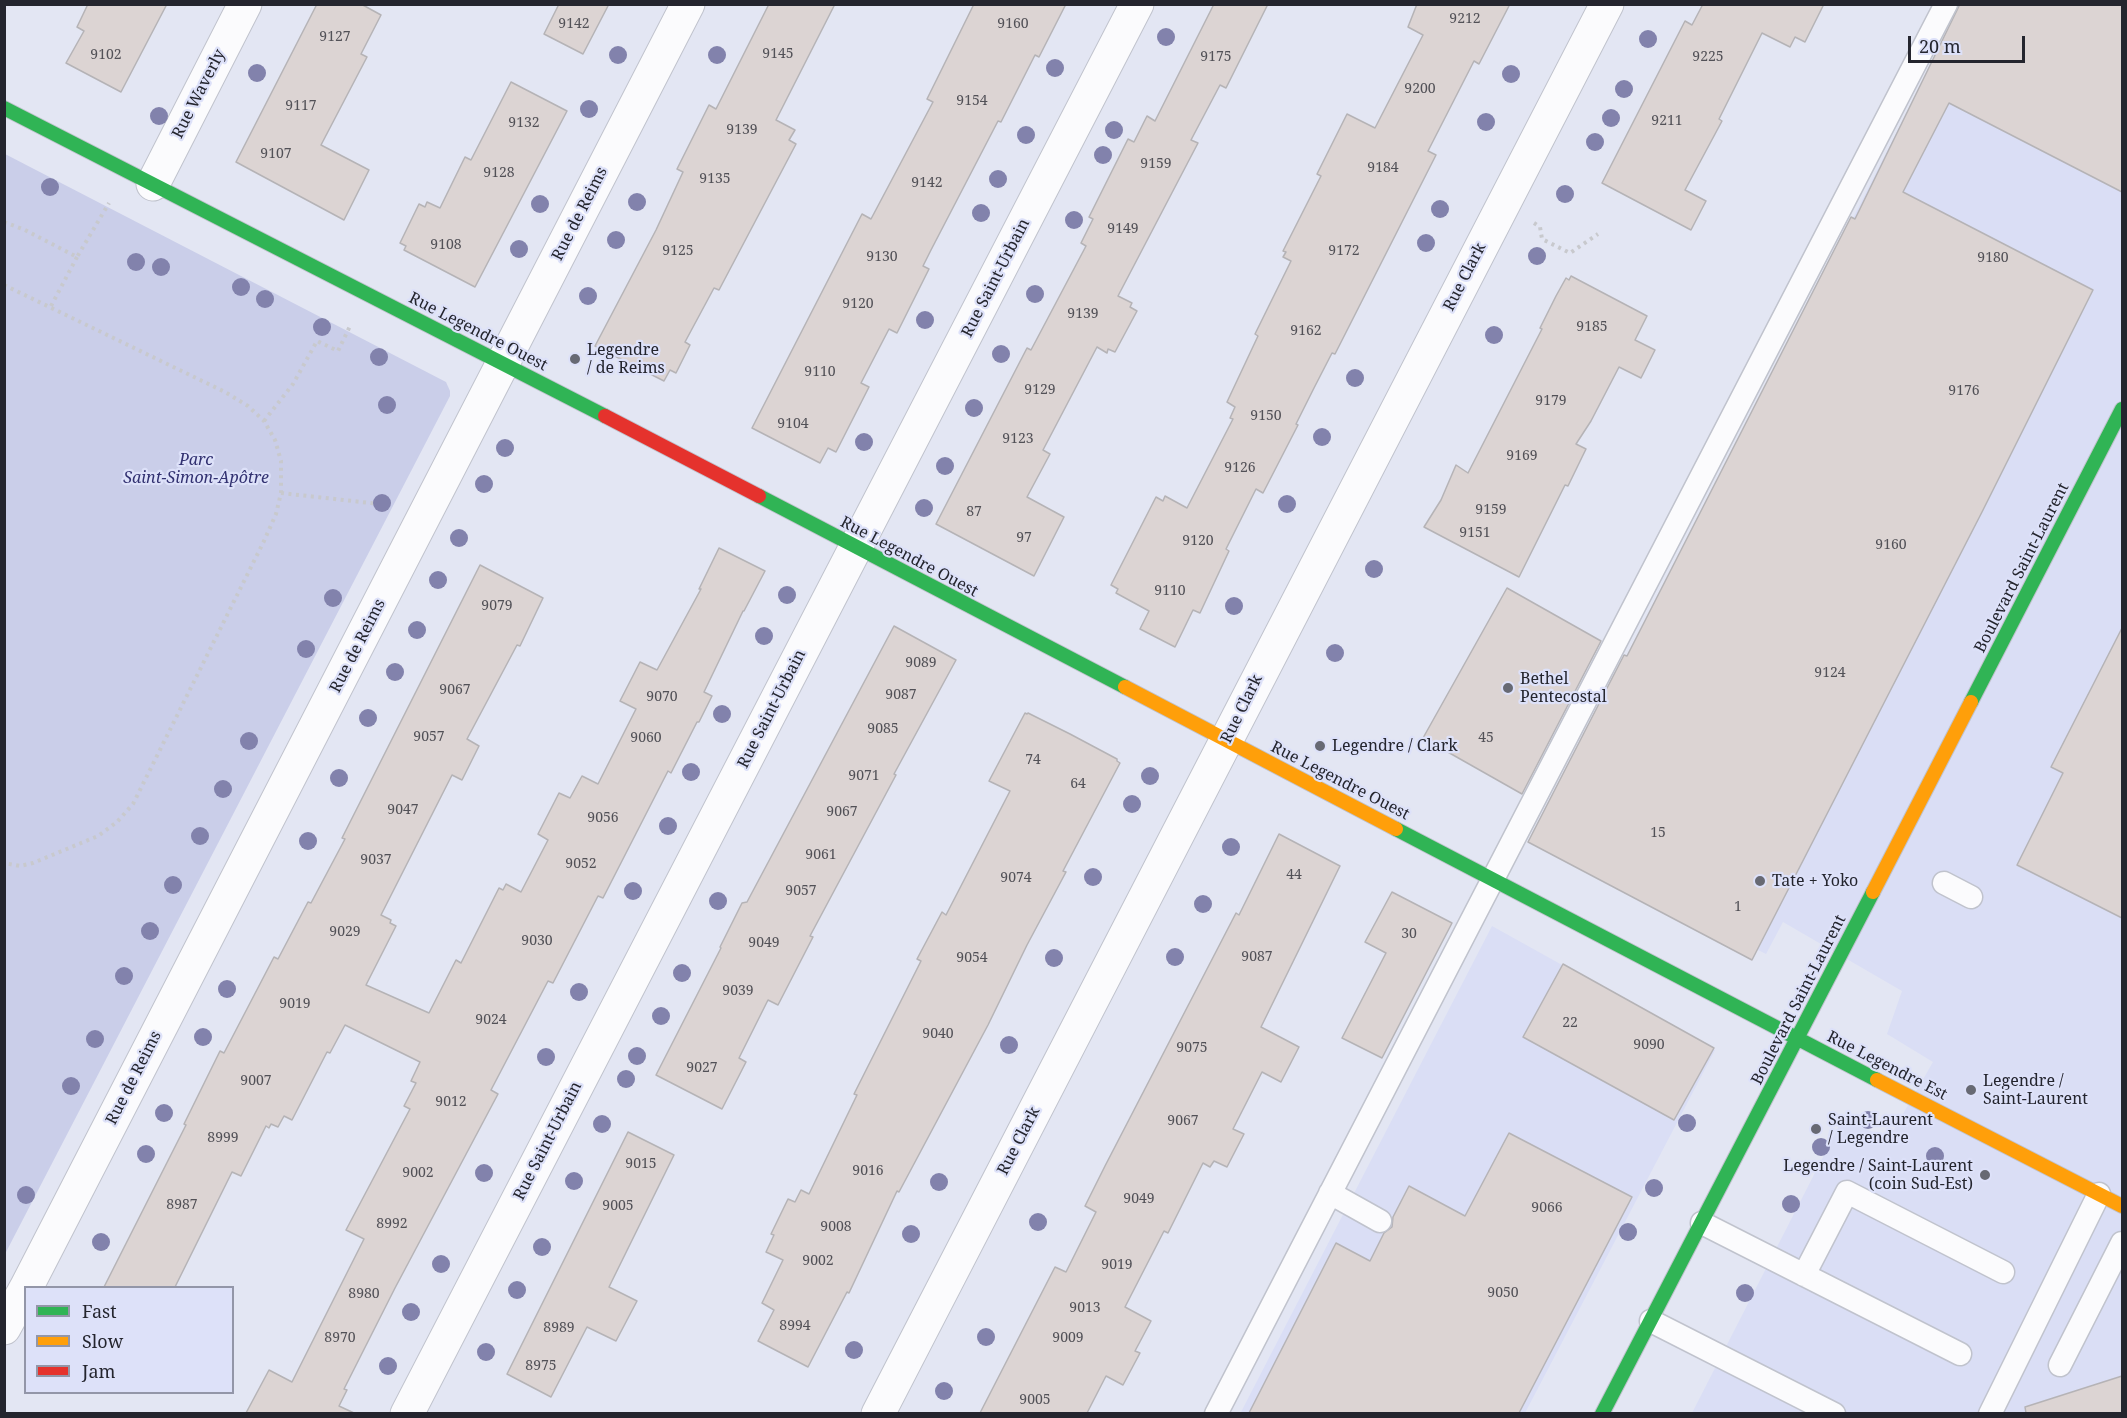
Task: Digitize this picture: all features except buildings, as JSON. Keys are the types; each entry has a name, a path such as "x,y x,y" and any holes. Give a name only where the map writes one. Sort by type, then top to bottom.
{"street":[{"name":"Rue Waverly","path":"153,184 245,4"},
{"name":"Rue de Reims","path":"24,1286 688,4"},
{"name":"Rue Saint-Urbain","path":"407,1413 1137,4"},
{"name":"Rue Clark","path":"878,1413 1606,4"},
{"name":"Rue Legendre Ouest","path":"4,108 504,363 1797,1039"},
{"name":"Boulevard Saint-Laurent","path":"1602,1413 2122,409"},
{"name":"Rue Legendre Est","path":"1797,1039 2122,1206"},
{"name":"Rue de Reims","path":"14,1306 24,1287"}],"lane":[{"path":"1216,1413 1946,4"},
{"path":"1944,883 1971,897"},
{"path":"1804,1275 1848,1192 2003,1272"},
{"path":"1330,1193 1380,1221"},
{"path":"1990,1413 2099,1194"},
{"path":"1702,1223 1960,1354"},
{"path":"2060,1365 2122,1244"},
{"path":"1651,1321 1833,1413"}],"path":[{"path":"51,306 109,203"},
{"path":"4,222 78,257"},
{"path":"1533,222 1540,226 1542,238 1570,253 1598,234"},
{"path":"4,285 225,392 248,406 264,421 275,440 280,461 281,493 276,514 264,541 133,804 117,822 98,836 33,863 20,866 4,863"},
{"path":"264,421 292,384 317,341 338,351 350,326"},
{"path":"281,493 393,506"}],"shaded area":[{"path":"1961,5 2122,5 2122,1413 1692,1413 1842,1120 1889,1138 1933,1062 1887,1034 1902,991 1783,922 1766,954 1538,840"},
{"path":"1492,926 1715,1050 1525,1413 1240,1414"}],"green space":[{"name":"Parc Saint-Simon-Apôtre","path":"5,154 446,382 450,396 5,1254"}],"traffic: fast":[{"path":"4,108 605,416"},
{"path":"1971,702 2122,409"},
{"path":"759,496 1125,687"},
{"path":"1396,829 1877,1080"},
{"path":"1602,1414 1873,892"}],"traffic: slow":[{"path":"1125,687 1396,829"},
{"path":"1873,892 1971,702"},
{"path":"1877,1080 2122,1206"}],"traffic: jam":[{"path":"605,416 759,496"}],"place":[{"name":"Legendre / de Reims","path":"575,359"},
{"name":"Bethel Pentecostal","path":"1508,688"},
{"name":"Legendre / Clark","path":"1320,746"},
{"name":"Tate + Yoko","path":"1760,881"},
{"name":"Legendre / Saint-Laurent","path":"1971,1090"},
{"name":"Saint-Laurent / Legendre","path":"1816,1129"},
{"name":"Legendre / Saint-Laurent (coin Sud-Est)","path":"1985,1175"}]}
